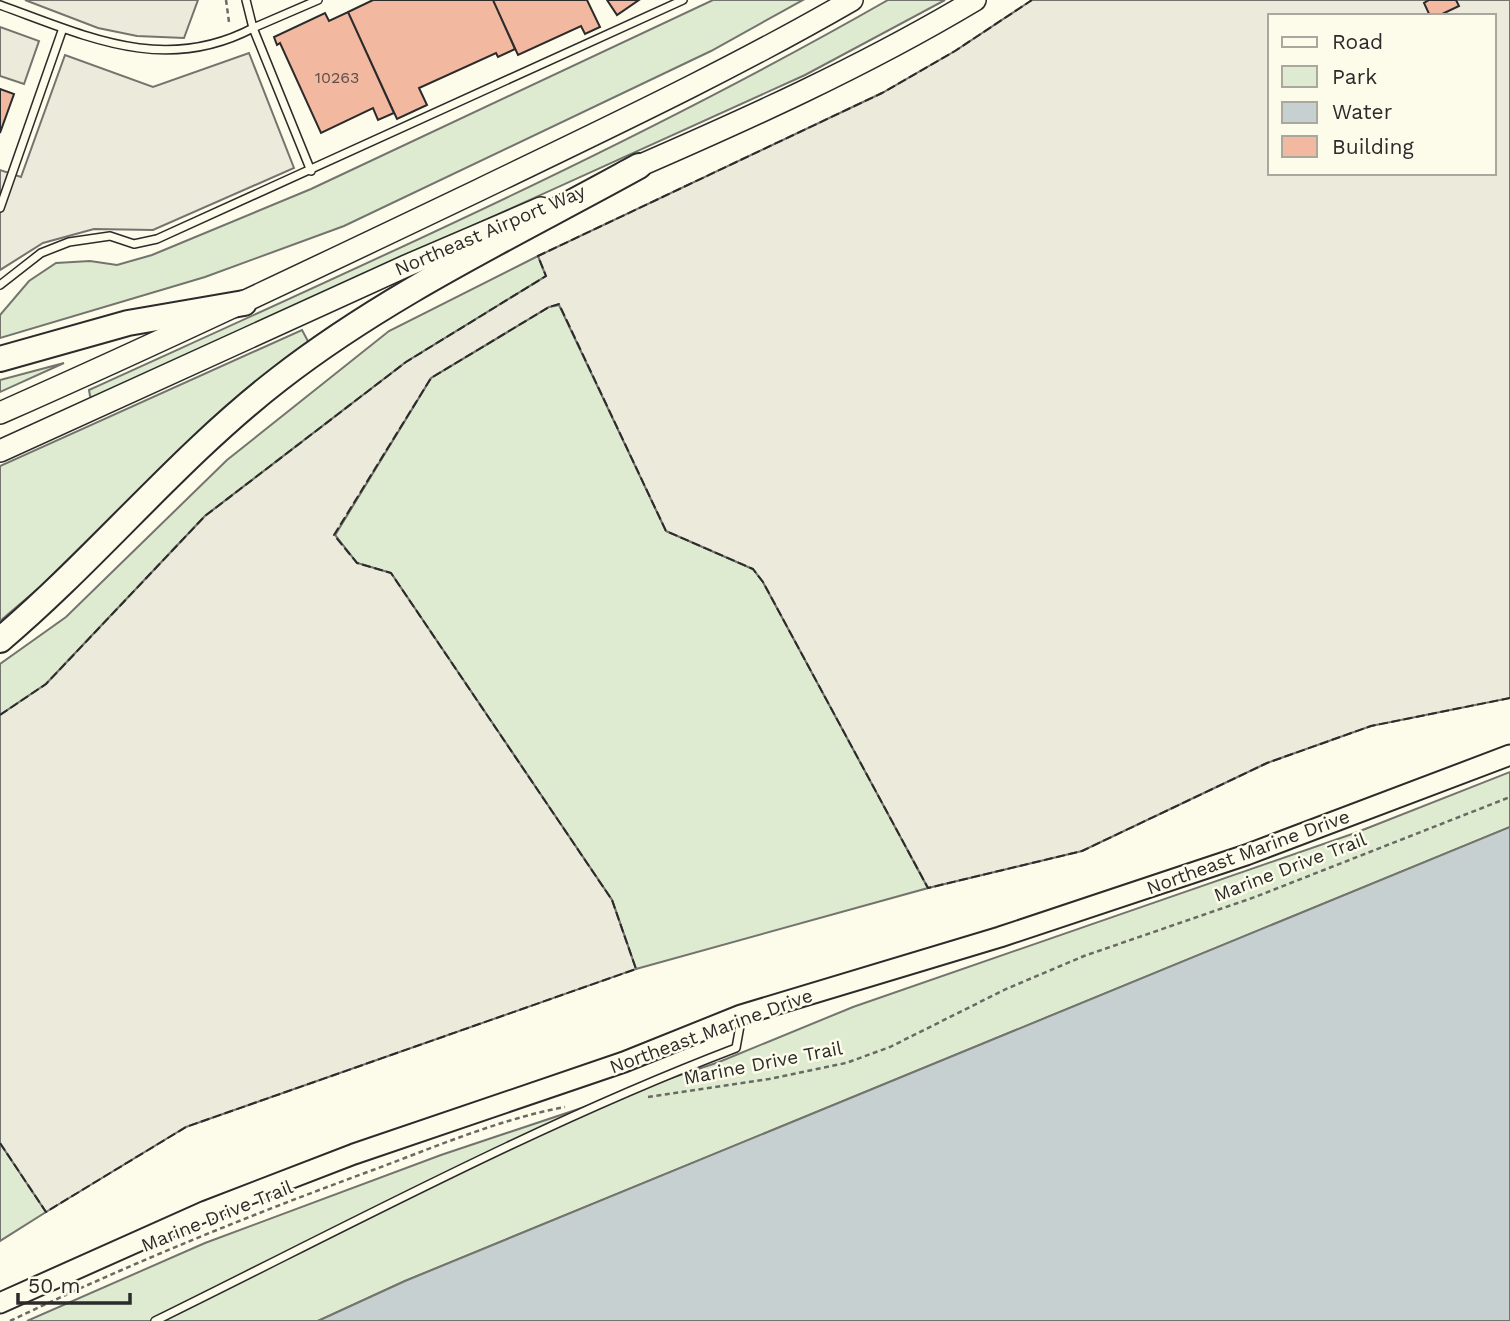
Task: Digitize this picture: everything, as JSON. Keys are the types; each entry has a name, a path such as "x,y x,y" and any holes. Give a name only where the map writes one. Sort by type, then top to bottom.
{"highway":[{"path":"0,640 237,414 311,355 382,310 639,166"},
{"path":"0,359 128,323 244,303"}],"main road":[{"name":"Northeast Airport Way","path":"0,413 244,303 700,83 852,0"},
{"name":"Northeast Airport Way","path":"0,451 406,266 808,91 905,41 975,0"},
{"name":"Northeast Marine Drive","path":"0,1303 120,1248 286,1179 624,1062 741,1015 1000,937 1194,873 1510,755"}],"lane":[{"path":"246,0 253,28 311,171"},
{"path":"0,5 116,46 159,50 225,43 318,0"},
{"path":"0,285 41,253 69,243 110,236 134,244 157,239 682,0"},
{"path":"0,208 63,27"},
{"path":"155,1321 478,1162 679,1070 736,1048 741,1015"}],"path":[{"path":"226,0 229,22"},
{"name":"Marine Drive Trail","path":"647,1097 769,1079 846,1063 890,1047 1006,989 1084,956 1255,897 1510,797"},
{"name":"Marine Drive Trail","path":"10,1321 128,1267 287,1202 439,1146 571,1106"}],"green space":[{"path":"713,0 803,0 711,51 344,226 205,277 0,338 0,315 29,281 56,263 90,261 117,265 152,255 311,189"},
{"path":"888,0 945,0 805,75 93,398 90,396 89,390 593,156 693,106"},
{"path":"538,256 546,276 406,362 205,516 46,684 0,715 0,664 66,617 227,460 389,331"},
{"path":"559,304 666,531 753,569 763,582 928,888 636,969 612,900 391,573 357,563 335,535 431,378 549,307"},
{"path":"302,330 310,345 182,447 40,587 0,621 0,466"},
{"path":"64,363 0,392 0,380"},
{"path":"1510,772 1510,827 405,1281 318,1321 27,1321 205,1243 441,1155 719,1062 853,1007 1355,833"},
{"path":"0,1143 46,1212 0,1241"}],"shaded area":[{"path":"25,0 198,0 184,38 137,36 98,28"},
{"path":"1032,0 1510,0 1510,698 1371,726 1267,763 1082,851 928,888 763,582 753,569 666,531 559,305 549,307 431,378 335,535 357,563 391,573 612,900 636,969 186,1127 46,1212 0,1143 0,715 46,684 205,516 406,362 546,276 538,256 882,93 955,51"},
{"path":"0,27 39,41 24,84 0,76"},
{"path":"249,53 294,168 153,230 94,229 43,243 0,270 0,170 21,177 65,55 153,87"}],"water":[{"path":"1510,827 1510,1321 318,1321 405,1281"}],"building":[{"path":"373,0 493,0 515,49 498,57 496,53 419,88 427,105 397,119 348,12"},
{"path":"493,0 587,0 600,27 585,34 581,26 518,55"},
{"path":"607,0 639,0 617,15"},
{"path":"1429,0 1456,0 1459,6 1442,14 1429,14 1424,3"},
{"path":"348,12 394,113 378,120 373,108 321,133 280,43 277,45 274,37 325,13 329,21"},
{"path":"0,89 14,94 0,133"}],"fence":[{"path":"0,715 46,684 205,516 406,362 546,276 538,256 882,93 955,51 1032,0"},
{"path":"0,1143 46,1212 186,1127 636,969 612,900 391,573 357,563 334,535 431,378 549,307 559,304 666,531 753,569 763,582 928,888 1082,851 1267,763 1371,726 1510,698"}]}
